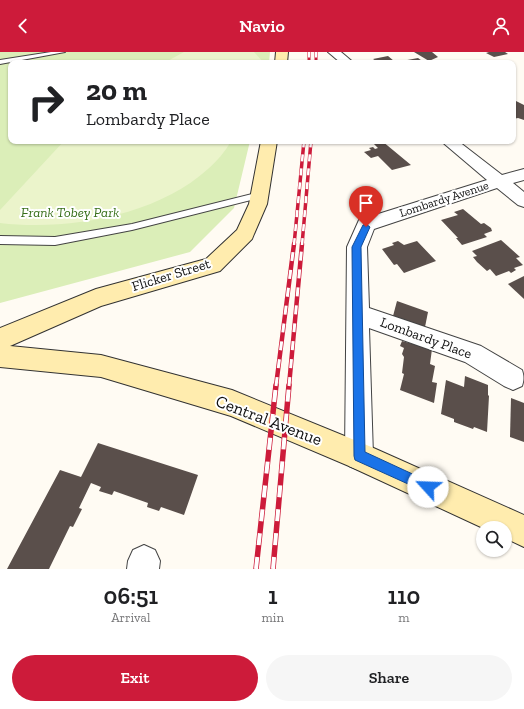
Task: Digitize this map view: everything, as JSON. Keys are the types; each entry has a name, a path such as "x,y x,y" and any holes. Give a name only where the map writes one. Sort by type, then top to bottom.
{"street":[{"path":"334,52 344,60"},
{"name":"Flicker Street","path":"0,339 96,298 213,265 245,234 258,204 268,144"},
{"path":"453,144 524,200"},
{"name":"Lombardy Avenue","path":"366,227 366,225 524,174"},
{"name":"Lombardy Place","path":"359,456 356,247 366,227"},
{"name":"Lombardy Place","path":"358,314 473,354 513,378"},
{"name":"Central Avenue","path":"0,356 101,366 232,403 359,456 524,531"}],"lane":[{"path":"12,60 62,52"},
{"path":"0,240 63,239 132,227 260,195"}],"green space":[{"name":"Frank Tobey Park","path":"0,52 270,52 269,60 8,60 8,144 249,144 234,208 190,252 0,303"},
{"path":"184,52 254,52 261,60 169,60"},
{"path":"61,144 229,144 215,163 187,185 163,198 137,209 110,217 53,225 26,225 0,223 0,210"}],"building":[{"path":"414,52 432,52 438,57 427,60"},
{"path":"505,52 508,54 494,57 486,53"},
{"path":"388,56 393,60 374,60 373,59"},
{"path":"418,58 421,60 407,60"},
{"path":"516,101 524,105 524,120 516,118"},
{"path":"374,144 386,144 411,165 392,170 378,156 371,158 364,152 371,150 369,148 378,148"},
{"path":"463,209 481,224 484,223 491,228 492,231 484,234 487,237 462,245 456,238 458,238 441,220 458,215 454,212"},
{"path":"501,240 520,257 516,258 523,265 514,268 516,270 511,273 509,271 496,276 490,269 487,271 477,262 473,257 477,256 472,251"},
{"path":"398,241 404,245 417,241 436,261 404,273 397,264 394,265 382,249 394,245 392,243"},
{"path":"524,276 524,299 508,284"},
{"path":"397,301 428,312 425,327 393,316"},
{"path":"402,341 432,349 430,364 435,366 432,382 437,383 434,403 400,390 404,374 402,373 404,357 402,354 404,348 400,346"},
{"path":"465,376 488,385 489,396 487,432 454,422 454,419 441,414 446,380 464,387"},
{"path":"511,398 524,403 524,442 510,437"},
{"path":"98,443 198,475 184,515 161,507 159,511 147,507 148,503 114,491 112,495 99,491 101,487 91,483 79,508 82,509 73,527 70,526 49,569 7,569 60,470 81,477"}],"railway":[{"path":"309,52 309,60"},
{"path":"316,52 316,60"},
{"path":"294,245 304,144"},
{"path":"302,245 311,144"},
{"path":"276,386 294,244"},
{"path":"289,386 302,244"},
{"path":"256,569 276,385"},
{"path":"273,569 289,385"}],"route":[{"path":"366,227 356,247 359,456 428,487"}]}
